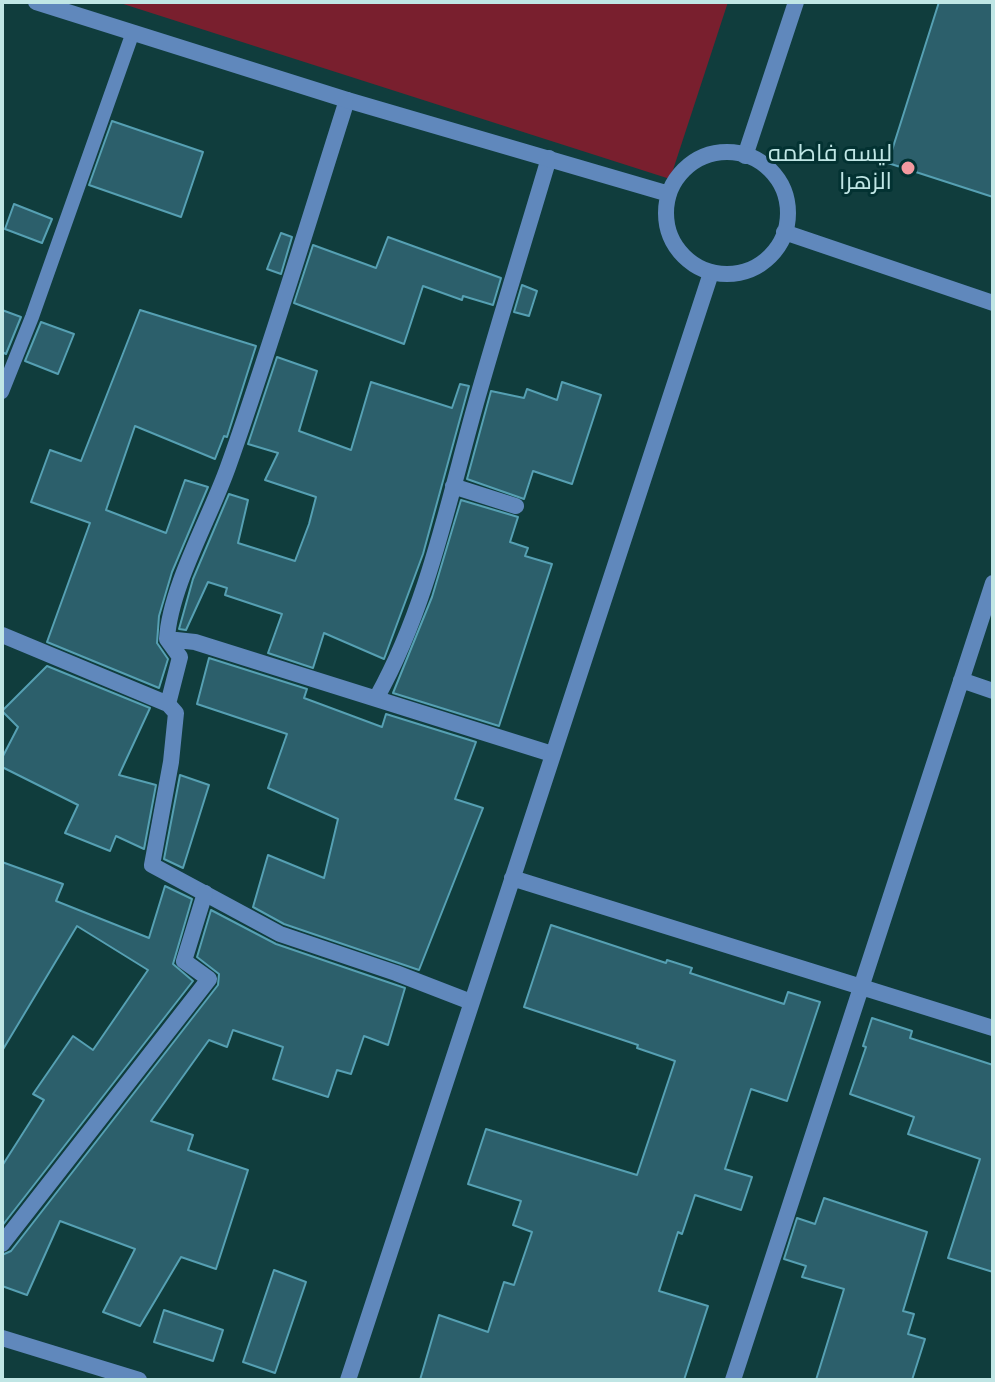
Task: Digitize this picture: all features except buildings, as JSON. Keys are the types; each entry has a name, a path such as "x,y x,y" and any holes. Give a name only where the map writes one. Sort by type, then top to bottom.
{"street":[{"path":"36,2 347,100 669,194"},
{"path":"745,156 796,2"},
{"path":"168,704 180,657 167,639 168,620 255,390 347,100"},
{"path":"729,153 745,156 765,166 779,182 787,201 788,222 781,242 769,258 751,269 731,274 711,273 693,264 678,251 669,233 666,214 669,194 678,177 692,163 709,155 729,153"},
{"path":"377,697 405,645 549,158"},
{"path":"784,232 993,303"},
{"path":"348,1380 711,273"},
{"path":"453,486 516,506"},
{"path":"733,1380 993,583"},
{"path":"2,635 168,704 176,713 152,865 280,934 471,1002"},
{"path":"167,639 195,642 552,754"},
{"path":"961,680 993,691"},
{"path":"512,878 993,1028"},
{"path":"2,1244 209,979 184,961 205,893"},
{"path":"2,1338 139,1380"}],"lane":[{"path":"2,392 32,317 133,32"}],"shaded area":[{"path":"117,2 728,2 670,179"}],"place":[{"name":"لیسه فاطمه الزهرا","path":"908,168"}]}
